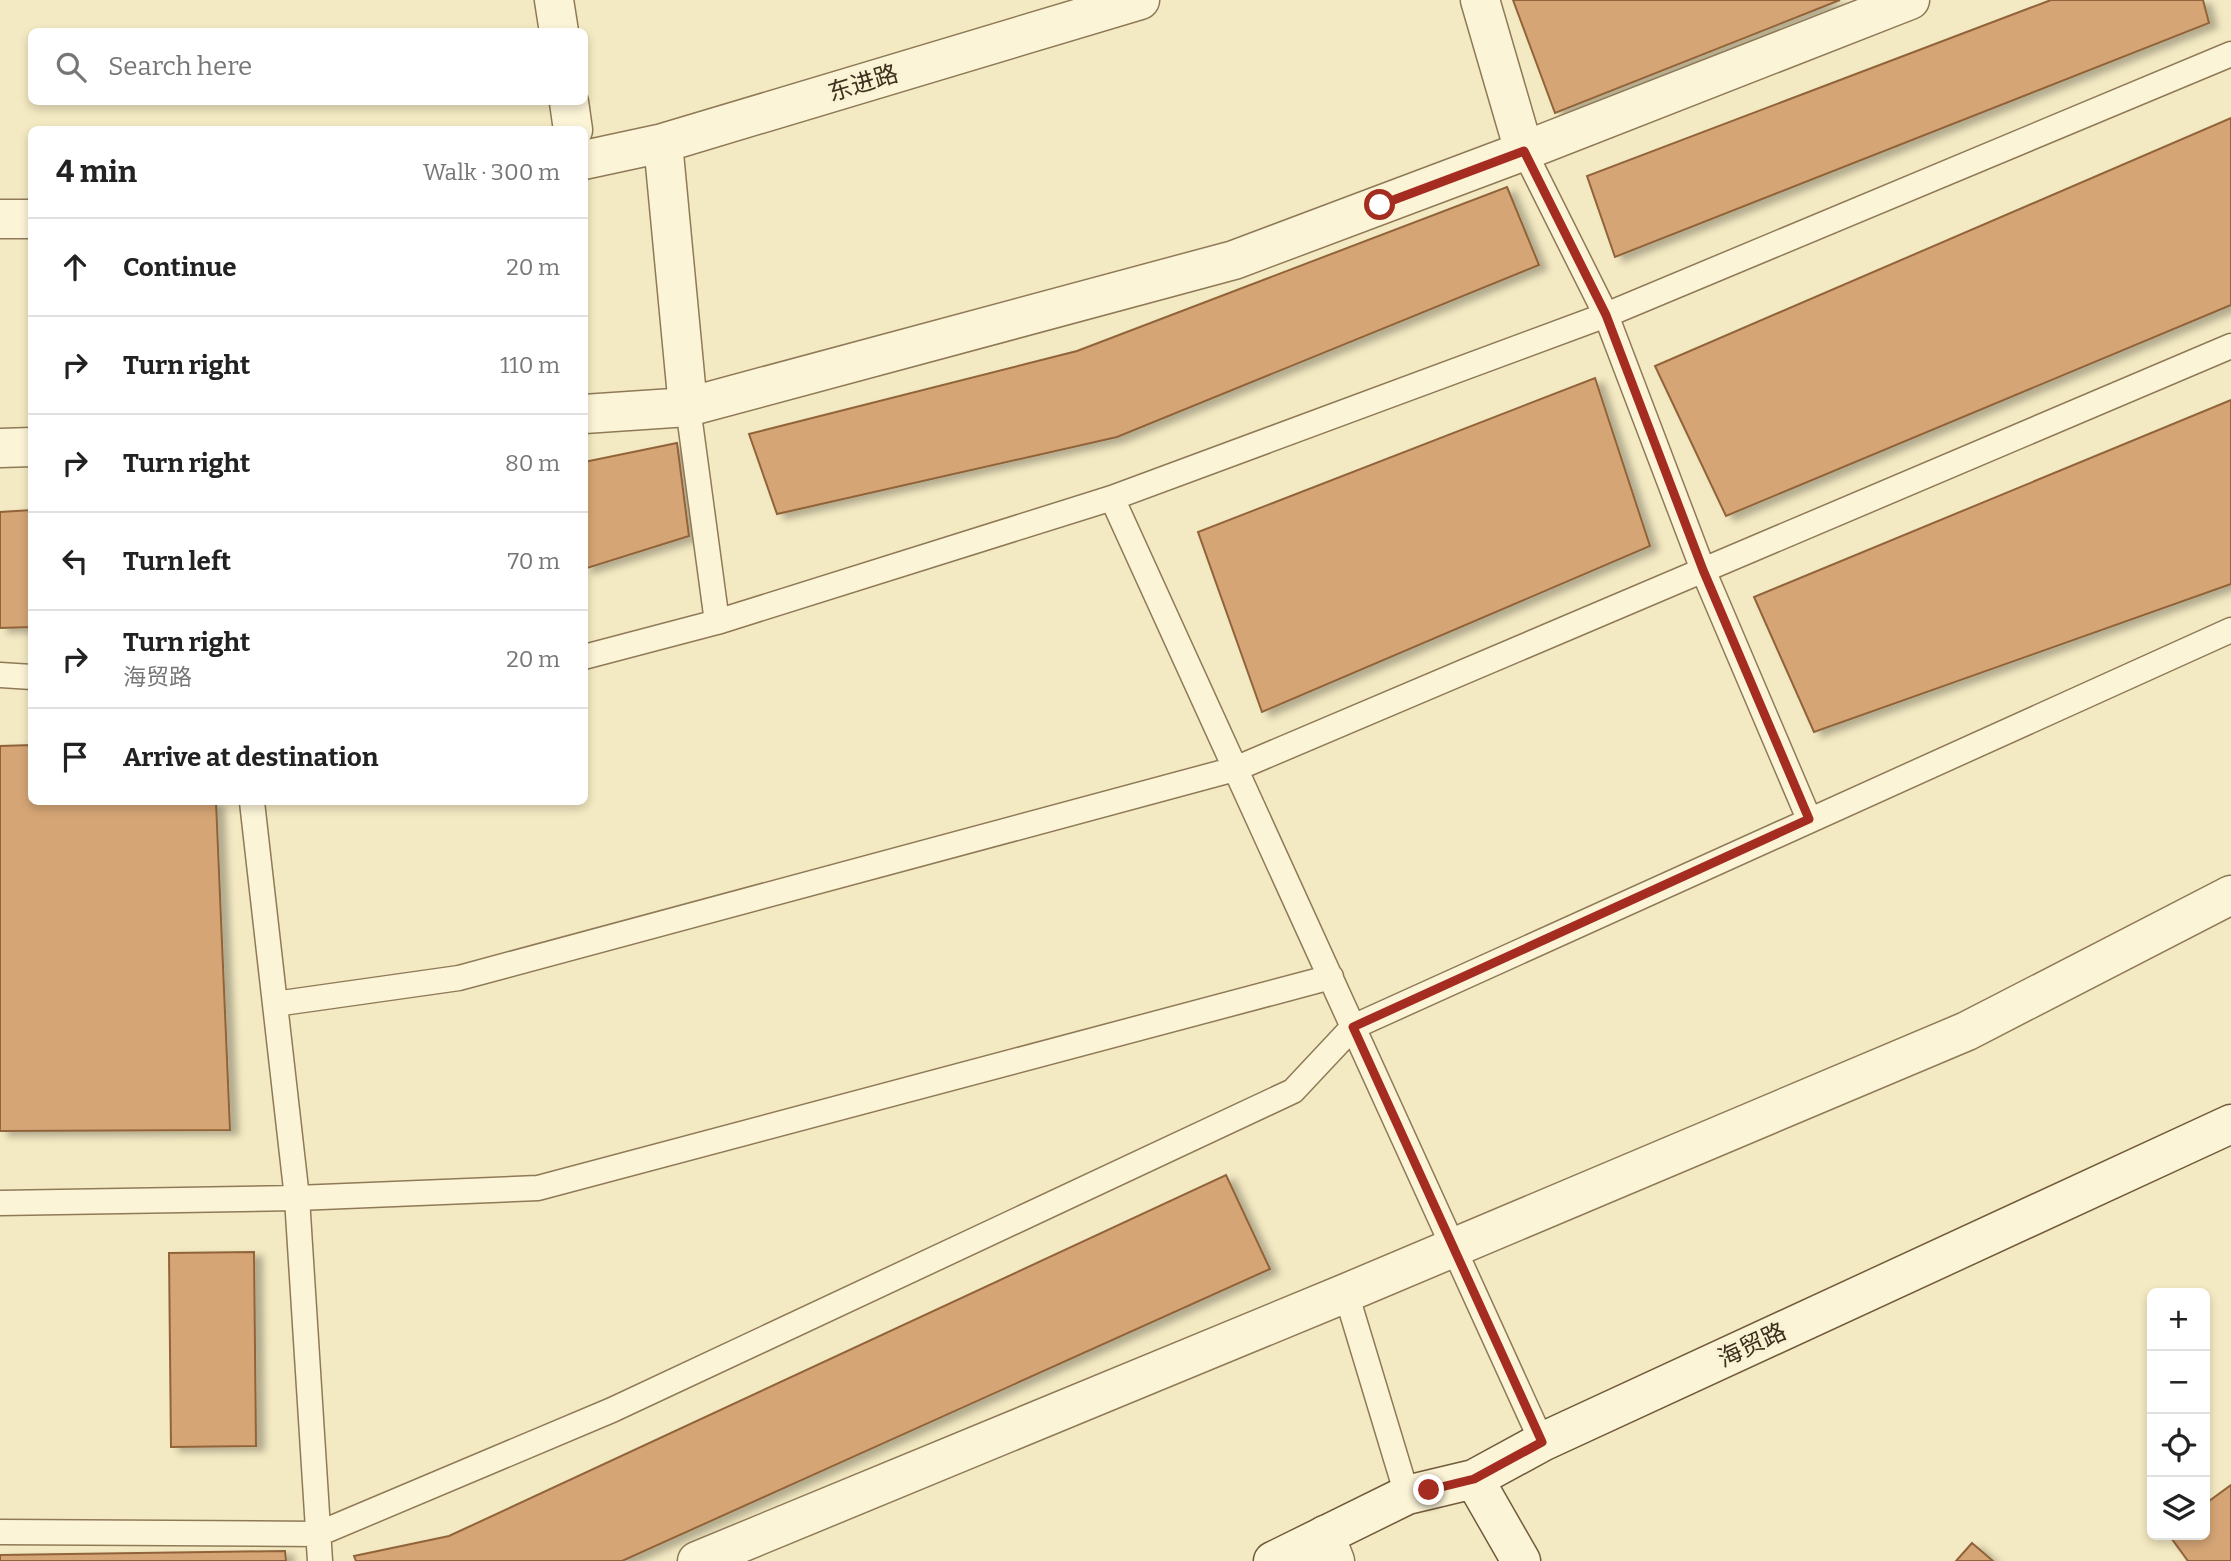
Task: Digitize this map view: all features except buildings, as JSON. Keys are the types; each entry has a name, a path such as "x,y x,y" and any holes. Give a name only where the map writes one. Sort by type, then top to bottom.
{"street":[{"path":"554,0 558,28"},
{"name":"东进路","path":"588,159 663,143 1140,0"},
{"path":"1480,0 1524,151"},
{"path":"588,414 688,407 1234,260 1524,151 1910,0"},
{"path":"569,105 572,126"},
{"path":"663,143 688,407"},
{"path":"0,219 28,219"},
{"path":"0,448 28,447"},
{"path":"697,1561 1346,1293 1967,1031 2231,895"},
{"name":"海贸路","path":"1273,1561 1330,1548 1406,1495 1474,1479 1542,1442 2231,1124"},
{"path":"1474,1479 1521,1561"}],"lane":[{"path":"588,656 717,622 1112,498 1606,315 2231,54"},
{"path":"1524,151 1606,315 1703,570 1809,819"},
{"path":"275,1004 459,978 1235,769 2231,346"},
{"path":"688,407 717,622"},
{"path":"1112,498 1542,1442"},
{"path":"0,1532 318,1534 612,1410 1293,1091 1353,1027 2231,629"},
{"path":"0,675 28,677"},
{"path":"252,805 297,1198 320,1561"},
{"path":"0,1203 297,1198 538,1188 1331,977"},
{"path":"1346,1293 1406,1495"}],"route":[{"path":"1380,205 1524,151 1606,315 1703,570 1809,819 1353,1027 1542,1442 1474,1479 1429,1490"}]}
